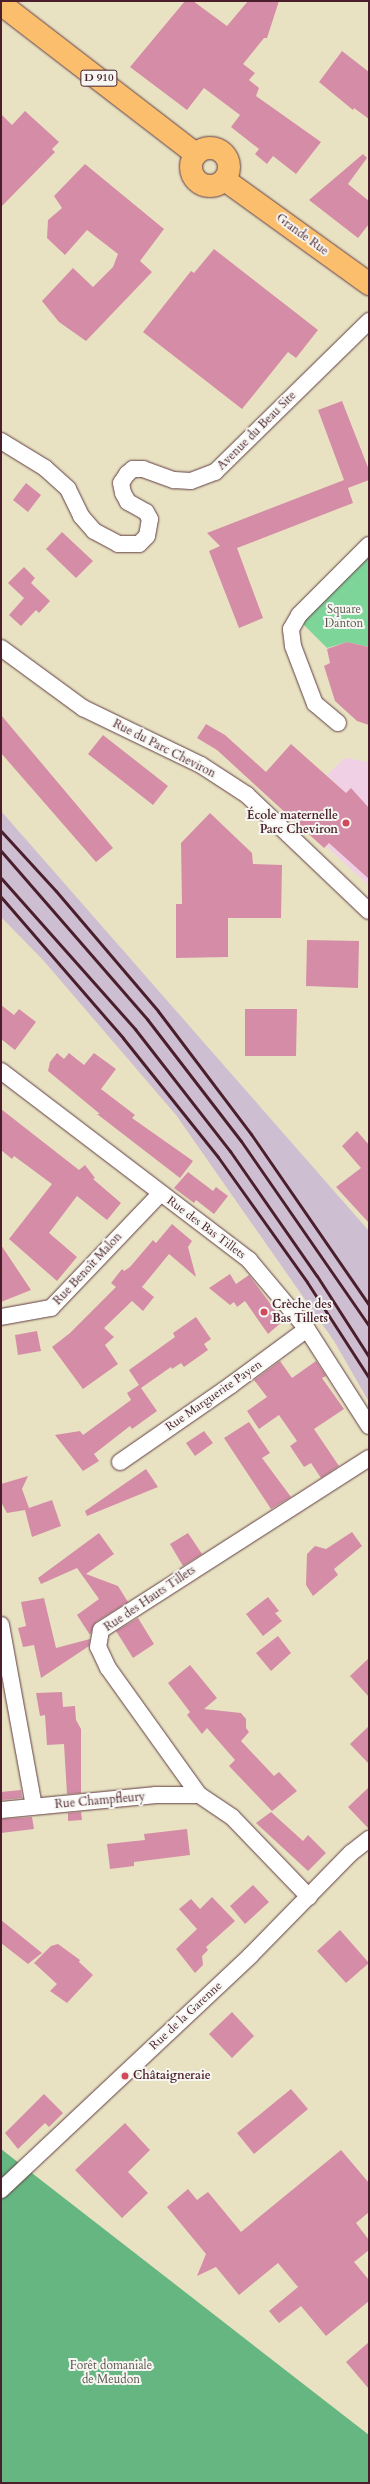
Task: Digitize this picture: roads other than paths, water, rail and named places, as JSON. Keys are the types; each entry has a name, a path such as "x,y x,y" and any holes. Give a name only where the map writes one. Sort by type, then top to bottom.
{"main road":[{"name":"Grande Rue","path":"1,4 196,154 191,165 192,172 200,184 212,186 230,183 369,284"}],"street":[{"name":"Avenue du Beau Site","path":"1,441 45,468 68,488 81,516 94,530 118,544 139,544 147,536 150,519 146,512 128,502 123,493 121,483 126,474 133,469 143,469 174,480 191,481 215,472 369,321"},
{"path":"338,723 315,704 293,646 291,629 299,615 369,545"},
{"name":"Rue du Parc Cheviron","path":"1,648 83,708 201,765 247,796 369,912"},
{"name":"Rue des Bas Tillets","path":"1,1071 160,1194 249,1260 307,1329 369,1426"},
{"name":"Rue Benoît Malon","path":"1,1317 51,1308 160,1194"},
{"name":"Rue Marguerite Payen","path":"120,1462 231,1386 307,1329"},
{"name":"Rue des Hauts Tillets","path":"309,1897 232,1817 199,1796 108,1668 98,1648 101,1630 369,1458"},
{"path":"1,1625 34,1806"},
{"name":"Rue Champfleury","path":"1,1810 156,1795 199,1796"},
{"name":"Rue de la Garenne","path":"1,2190 309,1897 351,1853 369,1839"}],"railway":[{"path":"1,831 56,891 158,1011 251,1134 369,1305"},
{"path":"1,851 147,1019 241,1141 369,1326"},
{"path":"1,878 135,1029 230,1151 317,1276 369,1357"},
{"path":"1,897 123,1038 218,1157 307,1282 369,1378"}],"place":[{"name":"École maternelle Parc Cheviron","path":"346,823"},
{"name":"Crèche des Bas Tillets","path":"264,1312"},
{"name":"Châtaigneraie","path":"125,2076"}],"park label":[{"name":"Square Danton","path":"344,617"},
{"name":"Forêt domaniale de Meudon","path":"111,2373"}]}
